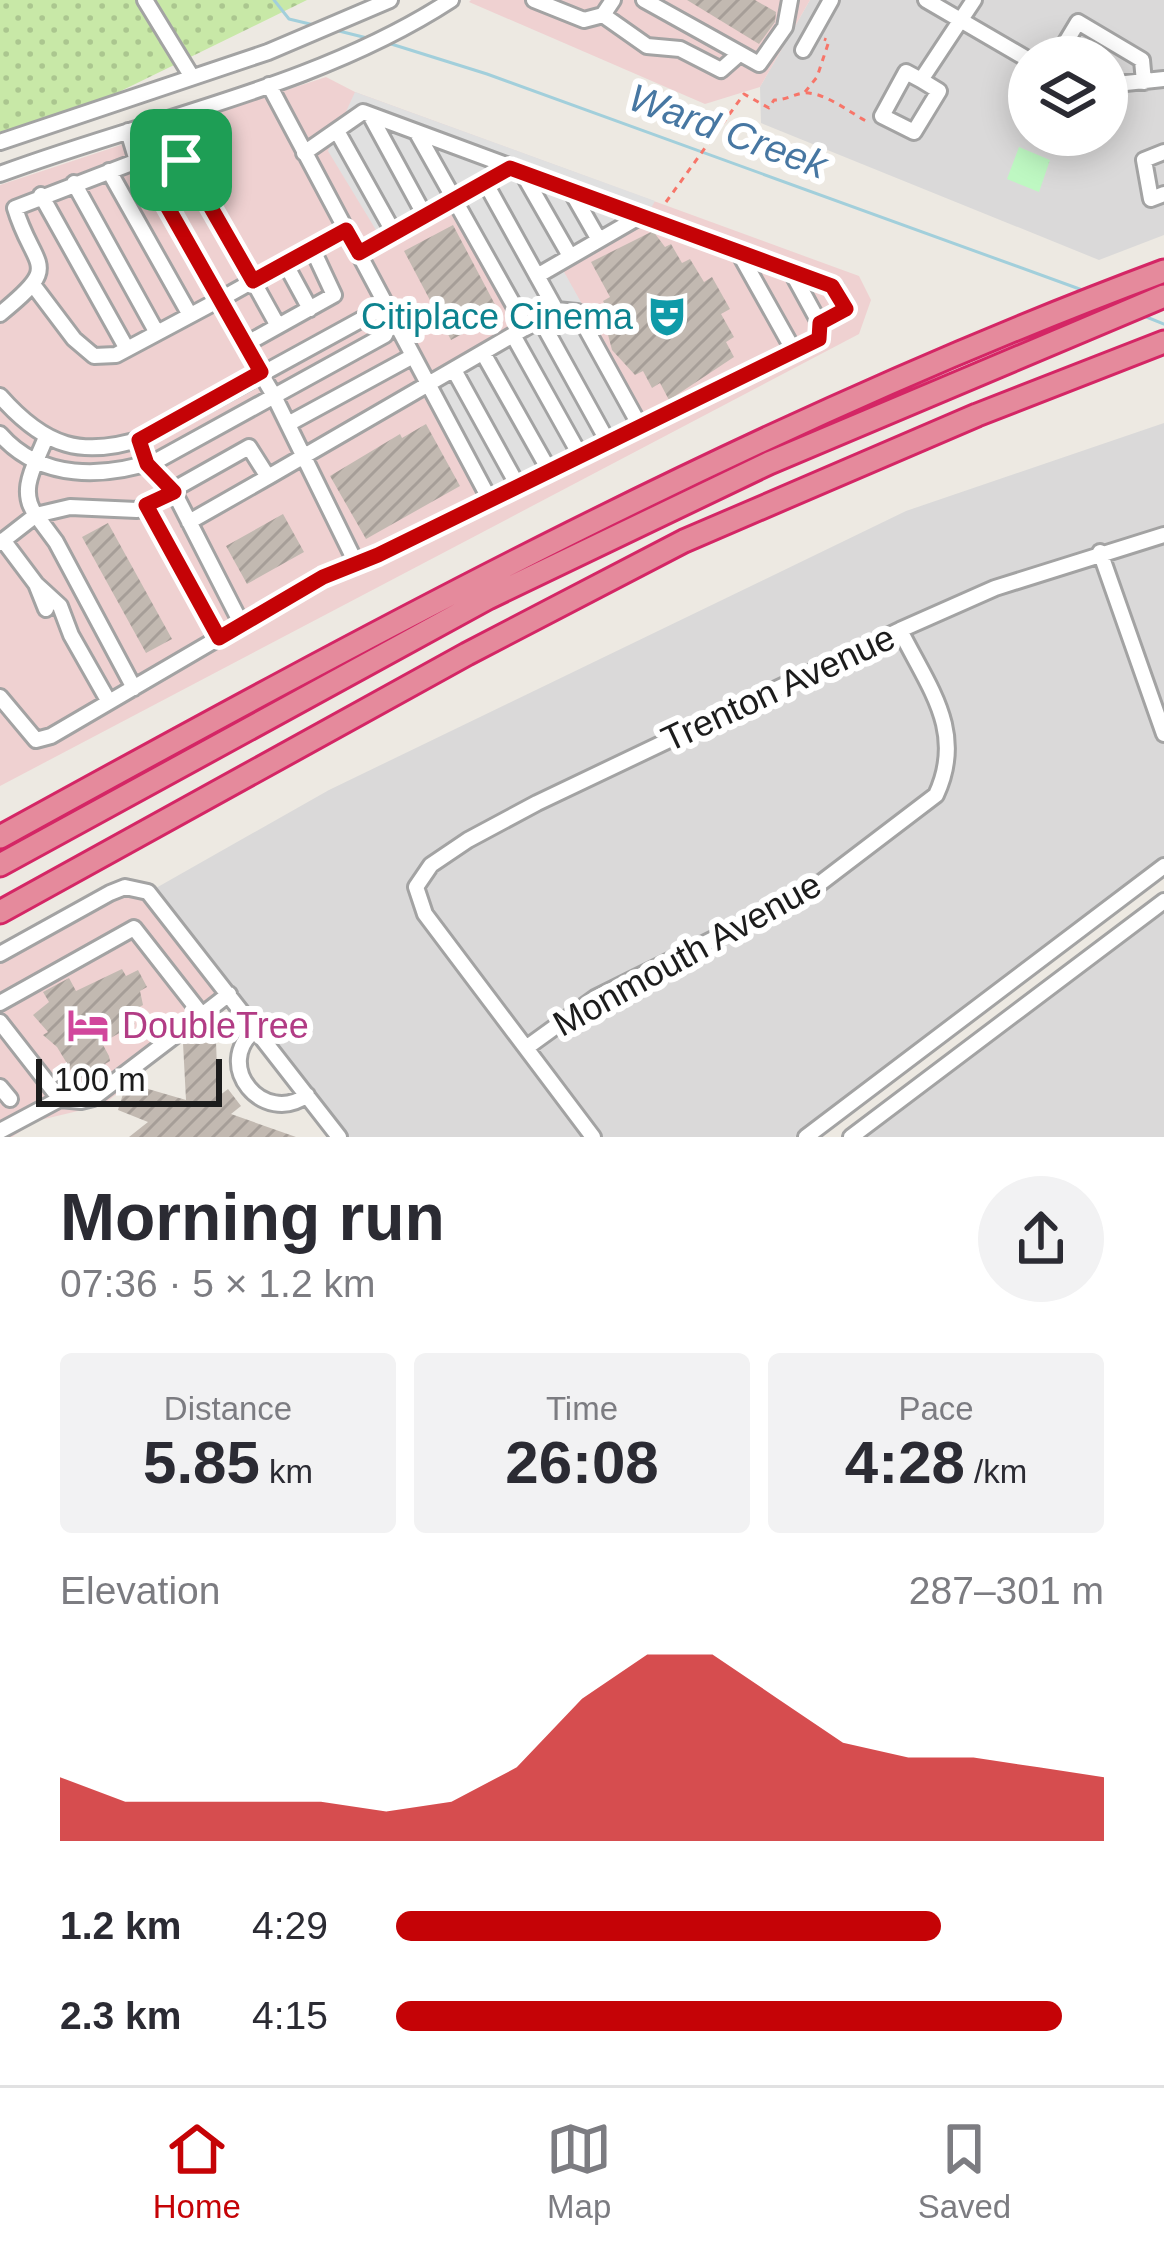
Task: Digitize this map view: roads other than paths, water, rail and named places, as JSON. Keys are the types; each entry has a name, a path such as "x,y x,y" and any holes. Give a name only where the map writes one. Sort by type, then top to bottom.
{"highway":[{"path":"0,836 526,555 786,429 1164,271"},
{"path":"0,865 488,598 770,463 1164,296"},
{"path":"0,911 467,654 684,541 977,415 1164,341"}],"street":[{"path":"145,0 192,77"},
{"path":"0,142 232,64 390,0"},
{"path":"534,0 584,20 603,15 613,0"},
{"path":"644,0 759,64 785,27 790,0"},
{"path":"803,50 831,0"},
{"path":"926,0 1008,47"},
{"path":"921,80 974,0"},
{"path":"0,174 269,85 372,42 447,3"},
{"path":"603,15 647,46 680,50 721,70 738,55"},
{"path":"1070,36 1078,22 1101,36"},
{"path":"1128,52 1142,61 1144,82"},
{"path":"906,72 921,80 939,91 914,132 882,116 906,72"},
{"path":"1128,83 1163,81"},
{"path":"269,85 490,500"},
{"path":"304,153 357,114 369,114 835,287 846,309 820,323"},
{"path":"369,114 425,216"},
{"path":"337,130 394,233"},
{"path":"128,131 137,161 150,176 261,372 356,562"},
{"path":"417,133 526,327 608,442"},
{"path":"1164,152 1144,160 1151,199 1164,194"},
{"path":"150,176 181,160 186,164 278,326"},
{"path":"0,314 40,276 40,262 15,208 137,161"},
{"path":"109,171 190,315"},
{"path":"359,253 485,182 516,171"},
{"path":"516,171 570,256"},
{"path":"485,182 556,310"},
{"path":"74,183 157,333"},
{"path":"571,191 599,239"},
{"path":"41,195 128,349"},
{"path":"537,276 639,217"},
{"path":"34,286 86,352 104,358 346,230"},
{"path":"244,345 335,293 312,248"},
{"path":"738,251 794,352"},
{"path":"285,263 310,309"},
{"path":"0,697 36,740 51,736 356,562 819,339 820,323 791,271"},
{"path":"189,522 556,310 578,312 640,426"},
{"path":"0,396 24,423 46,436 98,450 139,440 375,311 393,317"},
{"path":"0,434 55,468 98,475 147,464 385,334 393,317"},
{"path":"526,327 580,455"},
{"path":"483,353 549,470"},
{"path":"288,424 413,356"},
{"path":"454,370 518,486"},
{"path":"46,436 26,486 26,502 56,542 134,688"},
{"path":"139,440 147,464 174,492 242,625"},
{"path":"109,702 70,635 60,606 1,542 35,515 70,507 137,510 250,447 268,477"},
{"path":"146,505 219,638"},
{"name":"Trenton Avenue","path":"526,1048 425,914 416,887 431,865 537,802 900,630 995,588 1164,536"},
{"path":"1100,552 1164,734"},
{"path":"36,584 38,598 70,635"},
{"name":"Monmouth Avenue","path":"526,1048 595,998 810,890 936,795 947,773 946,724 900,630"},
{"path":"806,1137 1164,866"},
{"path":"0,954 110,893 137,887 157,901 339,1137"},
{"path":"851,1137 1164,901"},
{"path":"0,1003 134,928 202,1015"},
{"path":"1040,959 1058,982"},
{"path":"0,1022 59,1099 71,1102 92,1098 229,994"},
{"path":"256,1029 238,1051 240,1072 249,1088 283,1106 307,1095"},
{"path":"526,1048 592,1137"},
{"path":"0,1132 59,1099"},
{"path":"854,1100 871,1122"}],"waterway":[{"name":"Ward Creek","path":"274,0 289,19 314,25"},
{"name":"Ward Creek","path":"335,30 367,38"},
{"name":"Ward Creek","path":"388,43 487,74 1085,291"},
{"name":"Ward Creek","path":"1144,316 1164,324"}],"place":[{"name":"Citiplace Cinema","path":"667,316"},
{"name":"DoubleTree","path":"88,1025"}]}
